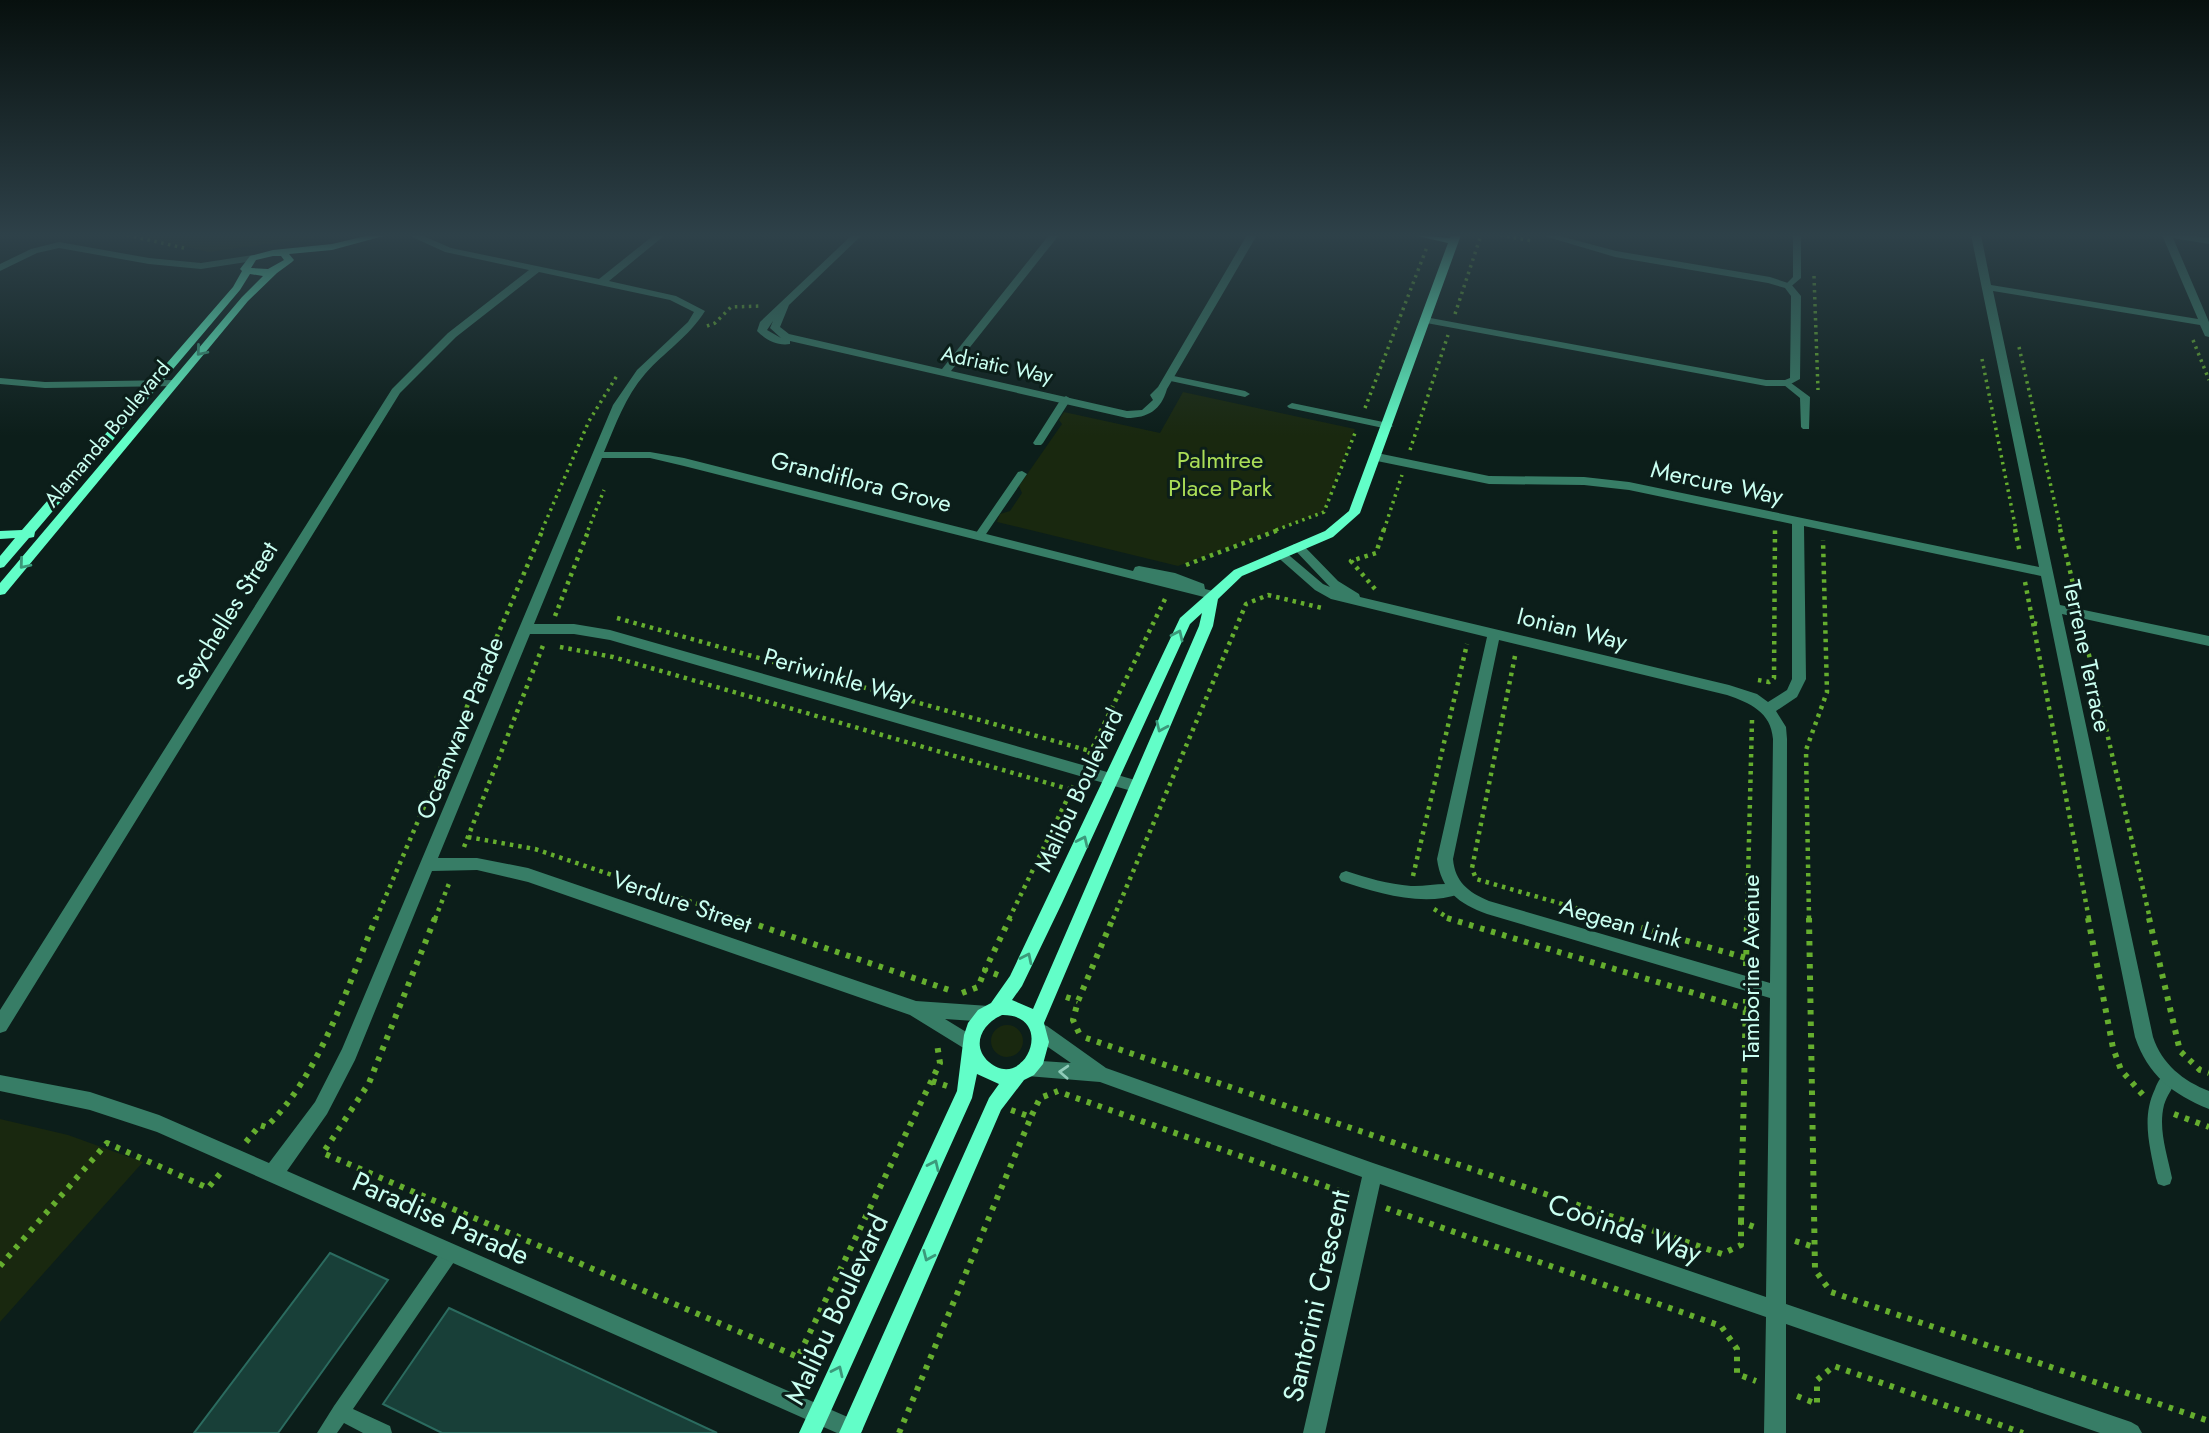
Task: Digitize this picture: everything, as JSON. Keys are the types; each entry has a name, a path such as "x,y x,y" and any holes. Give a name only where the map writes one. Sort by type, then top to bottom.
{"street":[{"name":"Alamanda Boulevard","path":"0,564 225,302"},
{"name":"Alamanda Boulevard","path":"0,591 243,302"},
{"name":"Seychelles Street","path":"0,1025 396,391 452,335 495,302"},
{"name":"Oceanwave Parade","path":"273,1174 334,1085 626,390 640,372 692,324 700,311 681,302"},
{"path":"785,306 789,302"},
{"path":"944,373 1001,302"},
{"path":"1169,378 1213,302"},
{"name":"Malibu Boulevard","path":"992,1012 1016,981 1185,621 1238,572 1329,534 1348,521 1362,499 1432,302"},
{"path":"1425,320 1766,383 1787,383 1795,379 1797,368 1796,302"},
{"name":"Terrene Terrace","path":"1989,302 2144,1037 2151,1056 2169,1079 2193,1094 2209,1100"},
{"path":"2076,302 2204,323"},
{"path":"2196,302 2209,334"},
{"name":"Adriatic Way","path":"785,306 775,328 785,336 808,344"},
{"name":"Adriatic Way","path":"785,306 768,319 762,331 780,341 808,344 1066,399 1119,414 1158,405 1162,389 1169,378"},
{"path":"0,381 45,385 175,383"},
{"name":"Grandiflora Grove","path":"597,455 618,454 684,462 1113,568 1171,587 1212,595"},
{"name":"Mercure Way","path":"1377,457 1489,480 1617,484 2023,568 2048,580"},
{"path":"1768,709 1792,693 1799,679 1798,521"},
{"path":"0,535 48,534"},
{"name":"Ionian Way","path":"1298,547 1334,584 1363,602"},
{"name":"Ionian Way","path":"1280,554 1328,593 1492,641 1742,694 1768,709"},
{"name":"Grandiflora Grove","path":"1113,568 1175,577 1212,595"},
{"name":"Malibu Boulevard","path":"1038,1027 1048,991 1206,626 1212,595"},
{"path":"2054,608 2209,641"},
{"name":"Periwinkle Way","path":"525,629 550,628 610,635 1135,786"},
{"path":"1455,890 1447,879 1445,859 1492,641"},
{"name":"Tamborine Avenue","path":"1768,709 1779,727 1780,738 1775,1433"},
{"name":"Verdure Street","path":"428,865 503,868 528,875 915,1009 970,1048"},
{"name":"Aegean Link","path":"1455,890 1469,901 1487,907 1777,993"},
{"name":"Verdure Street","path":"915,1009 992,1012"},
{"path":"851,1431 995,1104 1040,1052 1038,1027 1018,1010 992,1012 975,1026 970,1048 976,1062 994,1074 1023,1071"},
{"name":"Cooinda Way","path":"1038,1027 1100,1074 1373,1172 2131,1433"},
{"name":"Malibu Boulevard","path":"810,1433 966,1093 970,1048"},
{"name":"Cooinda Way","path":"1023,1071 1100,1074"},
{"name":"Paradise Parade","path":"0,1083 55,1092 126,1112 819,1413 851,1431"},
{"name":"Santorini Crescent","path":"1314,1433 1373,1172"}],"lane":[{"path":"1169,378 1245,394"},
{"path":"1787,383 1805,397 1806,427"},
{"path":"1038,443 1066,399"},
{"path":"1292,405 1388,426"},
{"path":"980,535 1022,474"},
{"path":"1346,877 1392,891 1422,894 1455,890"},
{"path":"2164,1178 2154,1103 2169,1079"},
{"path":"326,1433 450,1253"},
{"path":"340,1412 383,1433"}],"path":[{"path":"1409,451 1459,302"},
{"path":"2012,579 2048,580 2076,595 2017,338"},
{"path":"1982,354 2023,568"},
{"path":"618,454 369,1083 323,1153 798,1357 940,1063 935,1048 945,1028"},
{"path":"1388,592 1374,589 1351,561 1376,553 1402,475"},
{"path":"1748,678 1769,682 1774,678 1775,529"},
{"path":"1836,542 1823,539 1827,692 1806,750 1815,1270 1830,1292 2209,1421"},
{"path":"468,837 535,849 960,993 978,987 1171,587"},
{"path":"1334,611 1268,595 1246,604 1079,1001 1073,1020 1080,1035 1722,1254 1741,1245 1753,720 1747,716"},
{"path":"557,609 569,611"},
{"path":"604,616 641,624 1091,751"},
{"path":"2033,623 2113,1048 2127,1079 2154,1103 2209,1127"},
{"path":"2096,631 2083,628 2180,1051 2200,1070 2209,1073"},
{"path":"1454,640 1467,643 1492,641 1515,656 1529,659"},
{"path":"1467,643 1413,869 1415,882 1422,894 1433,908 1454,922 1746,1009"},
{"path":"543,645 613,657 1072,790"},
{"path":"1515,656 1472,868 1476,879 1746,958"},
{"path":"985,970 1016,981"},
{"path":"1048,991 1079,1001"},
{"path":"953,1012 960,993"},
{"path":"1065,1094 1721,1326 1737,1349 1737,1374 1818,1404 1816,1380 1834,1366 2023,1433"},
{"path":"899,1433 1031,1117"},
{"path":"0,1266 107,1143 208,1188"},
{"path":"1741,1222 1814,1247"}],"green space":[{"name":"Palmtree Place Park","path":"1183,392 1355,429 1323,512 1178,566 997,522 1000,514 1010,511 1022,493 1019,486 1062,424 1059,420 1064,412 1160,433"},
{"path":"1007,1025 1018,1030 1023,1041 1018,1052 1007,1057 996,1052 991,1041 996,1030"},
{"path":"0,1119 68,1135 143,1162 0,1322"}],"building":[{"path":"330,1253 388,1280 278,1433 194,1433"},
{"path":"449,1308 717,1433 442,1433 383,1404"}]}
